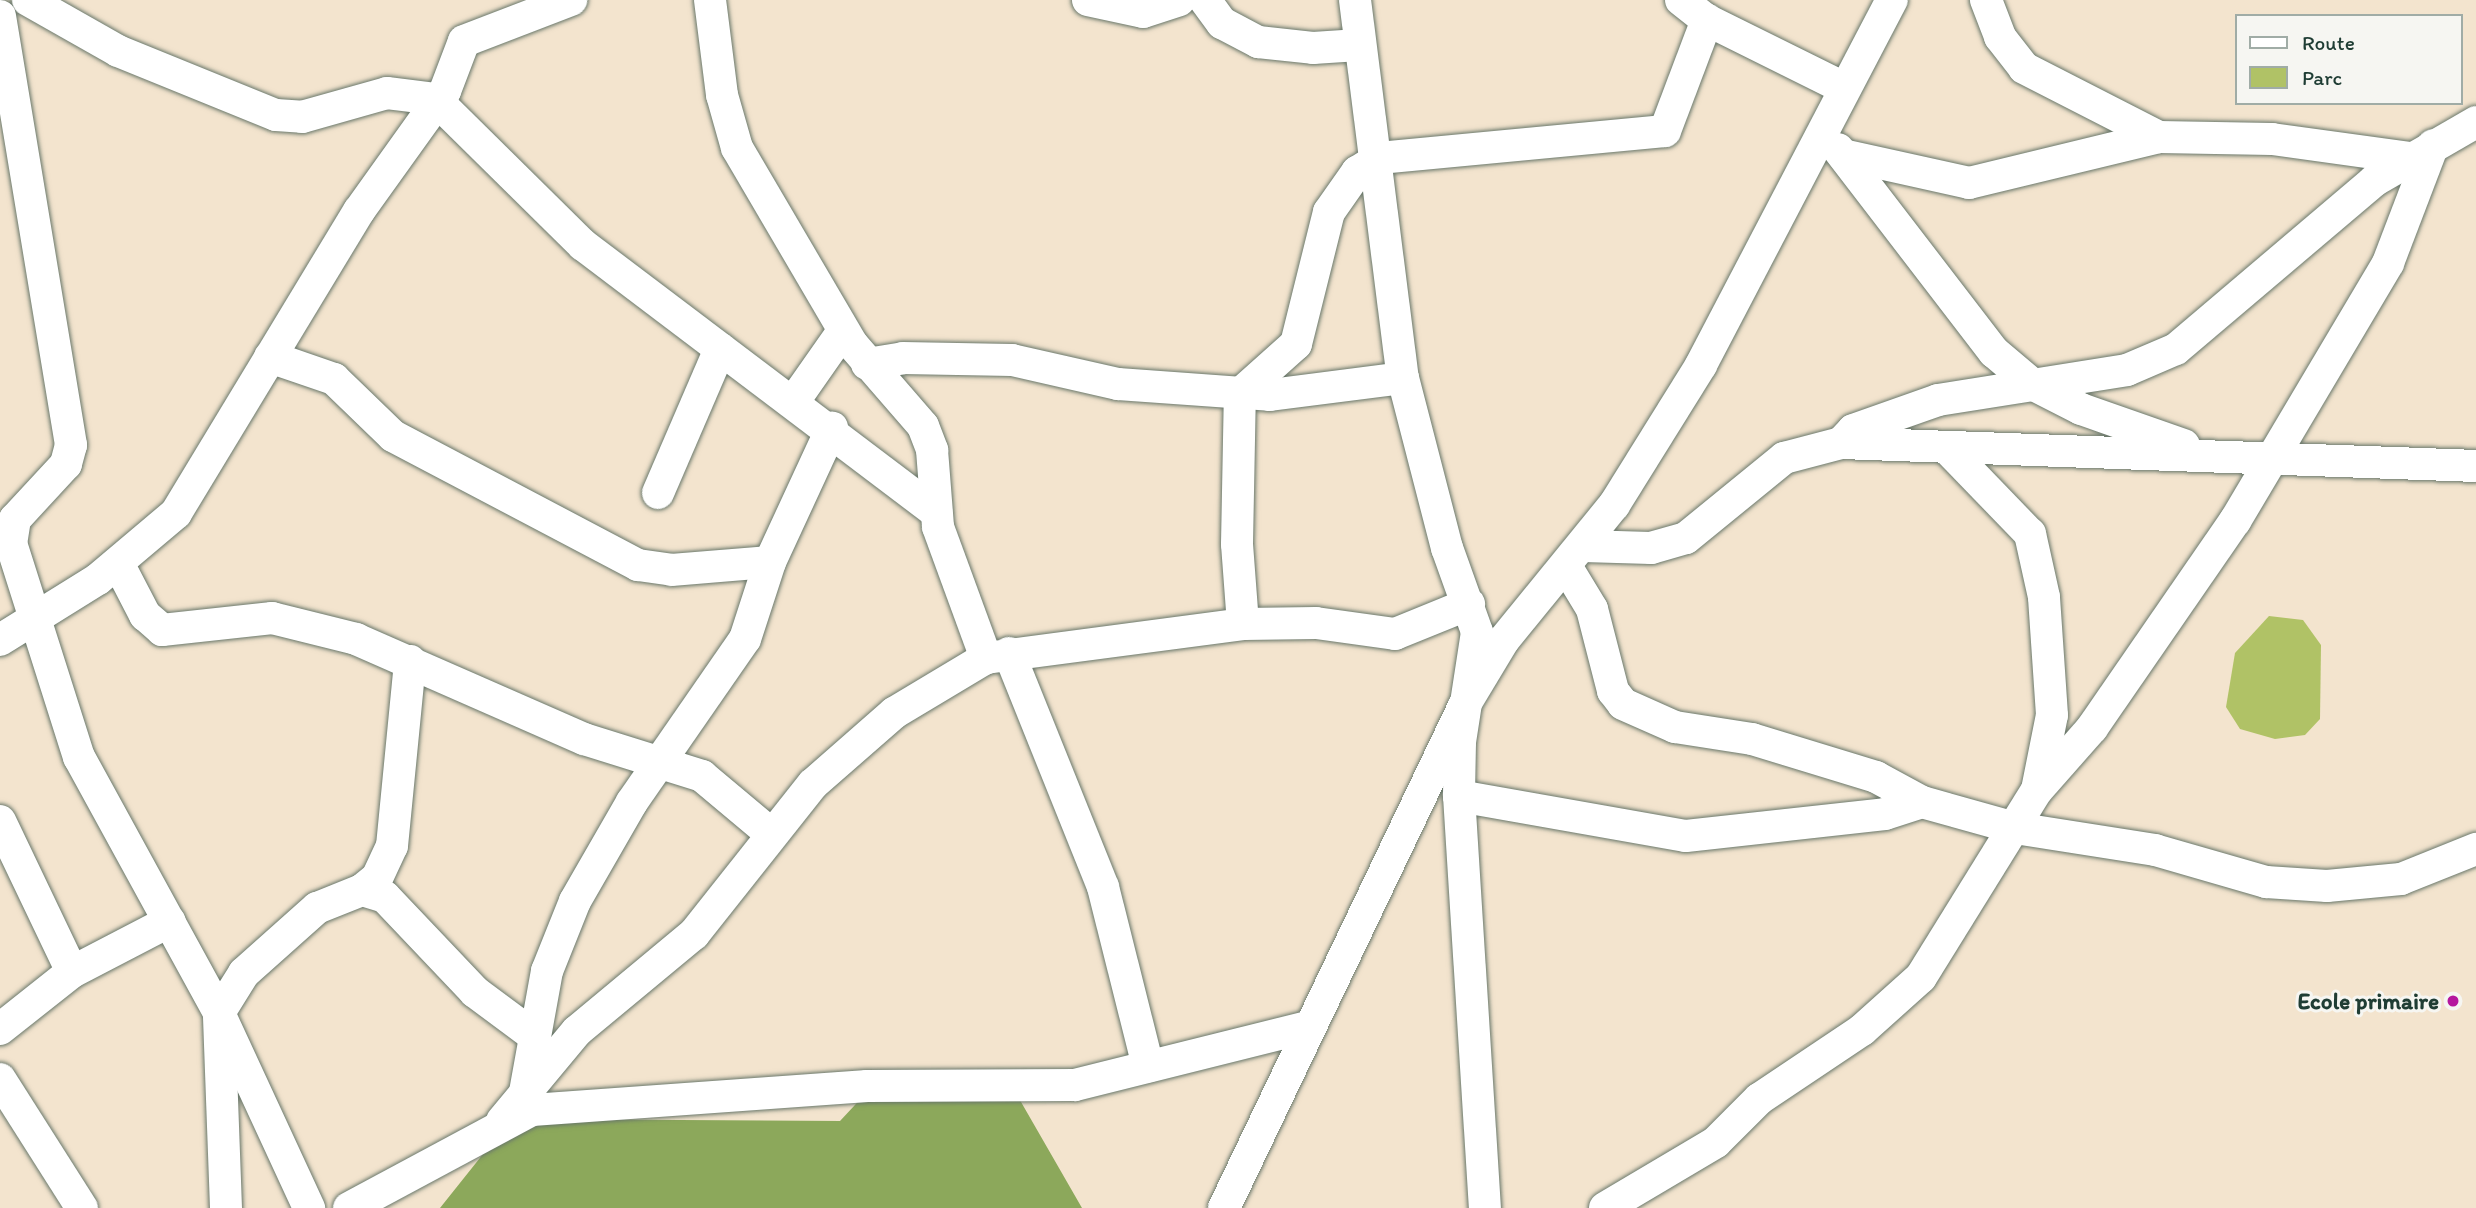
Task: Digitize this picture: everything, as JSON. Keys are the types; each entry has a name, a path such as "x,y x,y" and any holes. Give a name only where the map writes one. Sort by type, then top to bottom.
{"street":[{"path":"27,0 118,51 276,115 302,117 387,93 435,99 583,246 720,349 832,428 936,512"},
{"path":"0,640 31,617 118,564 176,513 270,357 435,99 451,80 464,41 571,0"},
{"path":"710,0 722,95 737,148 809,262 842,331 867,365 923,426 932,450 936,512 997,656 1103,887 1147,1066"},
{"path":"1088,0 1143,12 1179,0"},
{"path":"1205,0 1222,23 1258,41 1313,48 1359,45"},
{"path":"1355,0 1359,45 1379,158 1403,378 1447,548 1469,604 1477,638 1464,706 1459,796 1485,1208"},
{"path":"1681,0 1707,20 1842,87"},
{"path":"1224,1208 1307,1027 1464,706 1503,641 1574,556 1701,365 1842,87 1892,0"},
{"path":"1986,0 2000,37 2024,68 2159,137"},
{"path":"0,16 71,445 66,464 11,529 31,617 79,757 219,1013 309,1208"},
{"path":"1243,624 1240,394 1296,344 1329,212 1357,172 1379,158 1665,131 1707,20"},
{"path":"1841,443 1853,430 1938,400 2127,370 2176,349 2374,181 2476,122"},
{"path":"1821,131 1843,155 1994,352 2032,384 2081,410 2218,457"},
{"path":"1843,155 1969,183 2159,137 2272,139 2421,152"},
{"path":"1605,1208 1717,1142 1759,1099 1862,1030 1921,978 2037,790 2169,622 2388,263 2421,152"},
{"path":"794,401 842,331"},
{"path":"658,493 720,349"},
{"path":"270,357 334,379 393,436 638,565 672,570 770,562"},
{"path":"867,365 903,358 1012,360 1118,384 1240,394 1403,378"},
{"path":"525,1092 533,1035 547,971 576,901 745,639 770,562 832,428"},
{"path":"1574,556 1651,548 1686,538 1784,458 1841,443 2218,457 2271,455 2476,466"},
{"path":"1948,449 2030,534 2044,597 2052,715 2037,790"},
{"path":"1574,556 1592,609 1613,691 1623,704 1675,727 1752,739 1876,777 1922,802 2015,828 2155,850 2266,882 2327,886 2401,879 2476,849"},
{"path":"118,564 145,615 162,630 272,618 356,639 584,739 714,782 771,834"},
{"path":"349,1208 448,1160 502,1121 577,1031 694,934 771,834 862,738 997,656 1243,624 1316,622 1395,634 1469,604"},
{"path":"226,1208 219,1013 244,972 317,908 362,890 377,878 392,846 410,661"},
{"path":"1459,796 1686,836 1885,814 1922,802"},
{"path":"0,821 72,972"},
{"path":"362,890 385,897 475,992 533,1035"},
{"path":"0,1029 72,972 170,921"},
{"path":"502,1121 560,1105 716,1094 1075,1085 1307,1027"},
{"path":"0,1079 82,1208"}],"green space":[{"path":"2269,616 2303,620 2321,645 2320,719 2305,735 2275,739 2240,729 2226,707 2235,653"},
{"path":"868,1091 1017,1095 1082,1208 440,1208 511,1119 840,1121"}],"place":[{"name":"Ecole primaire","path":"2453,1001"}]}
